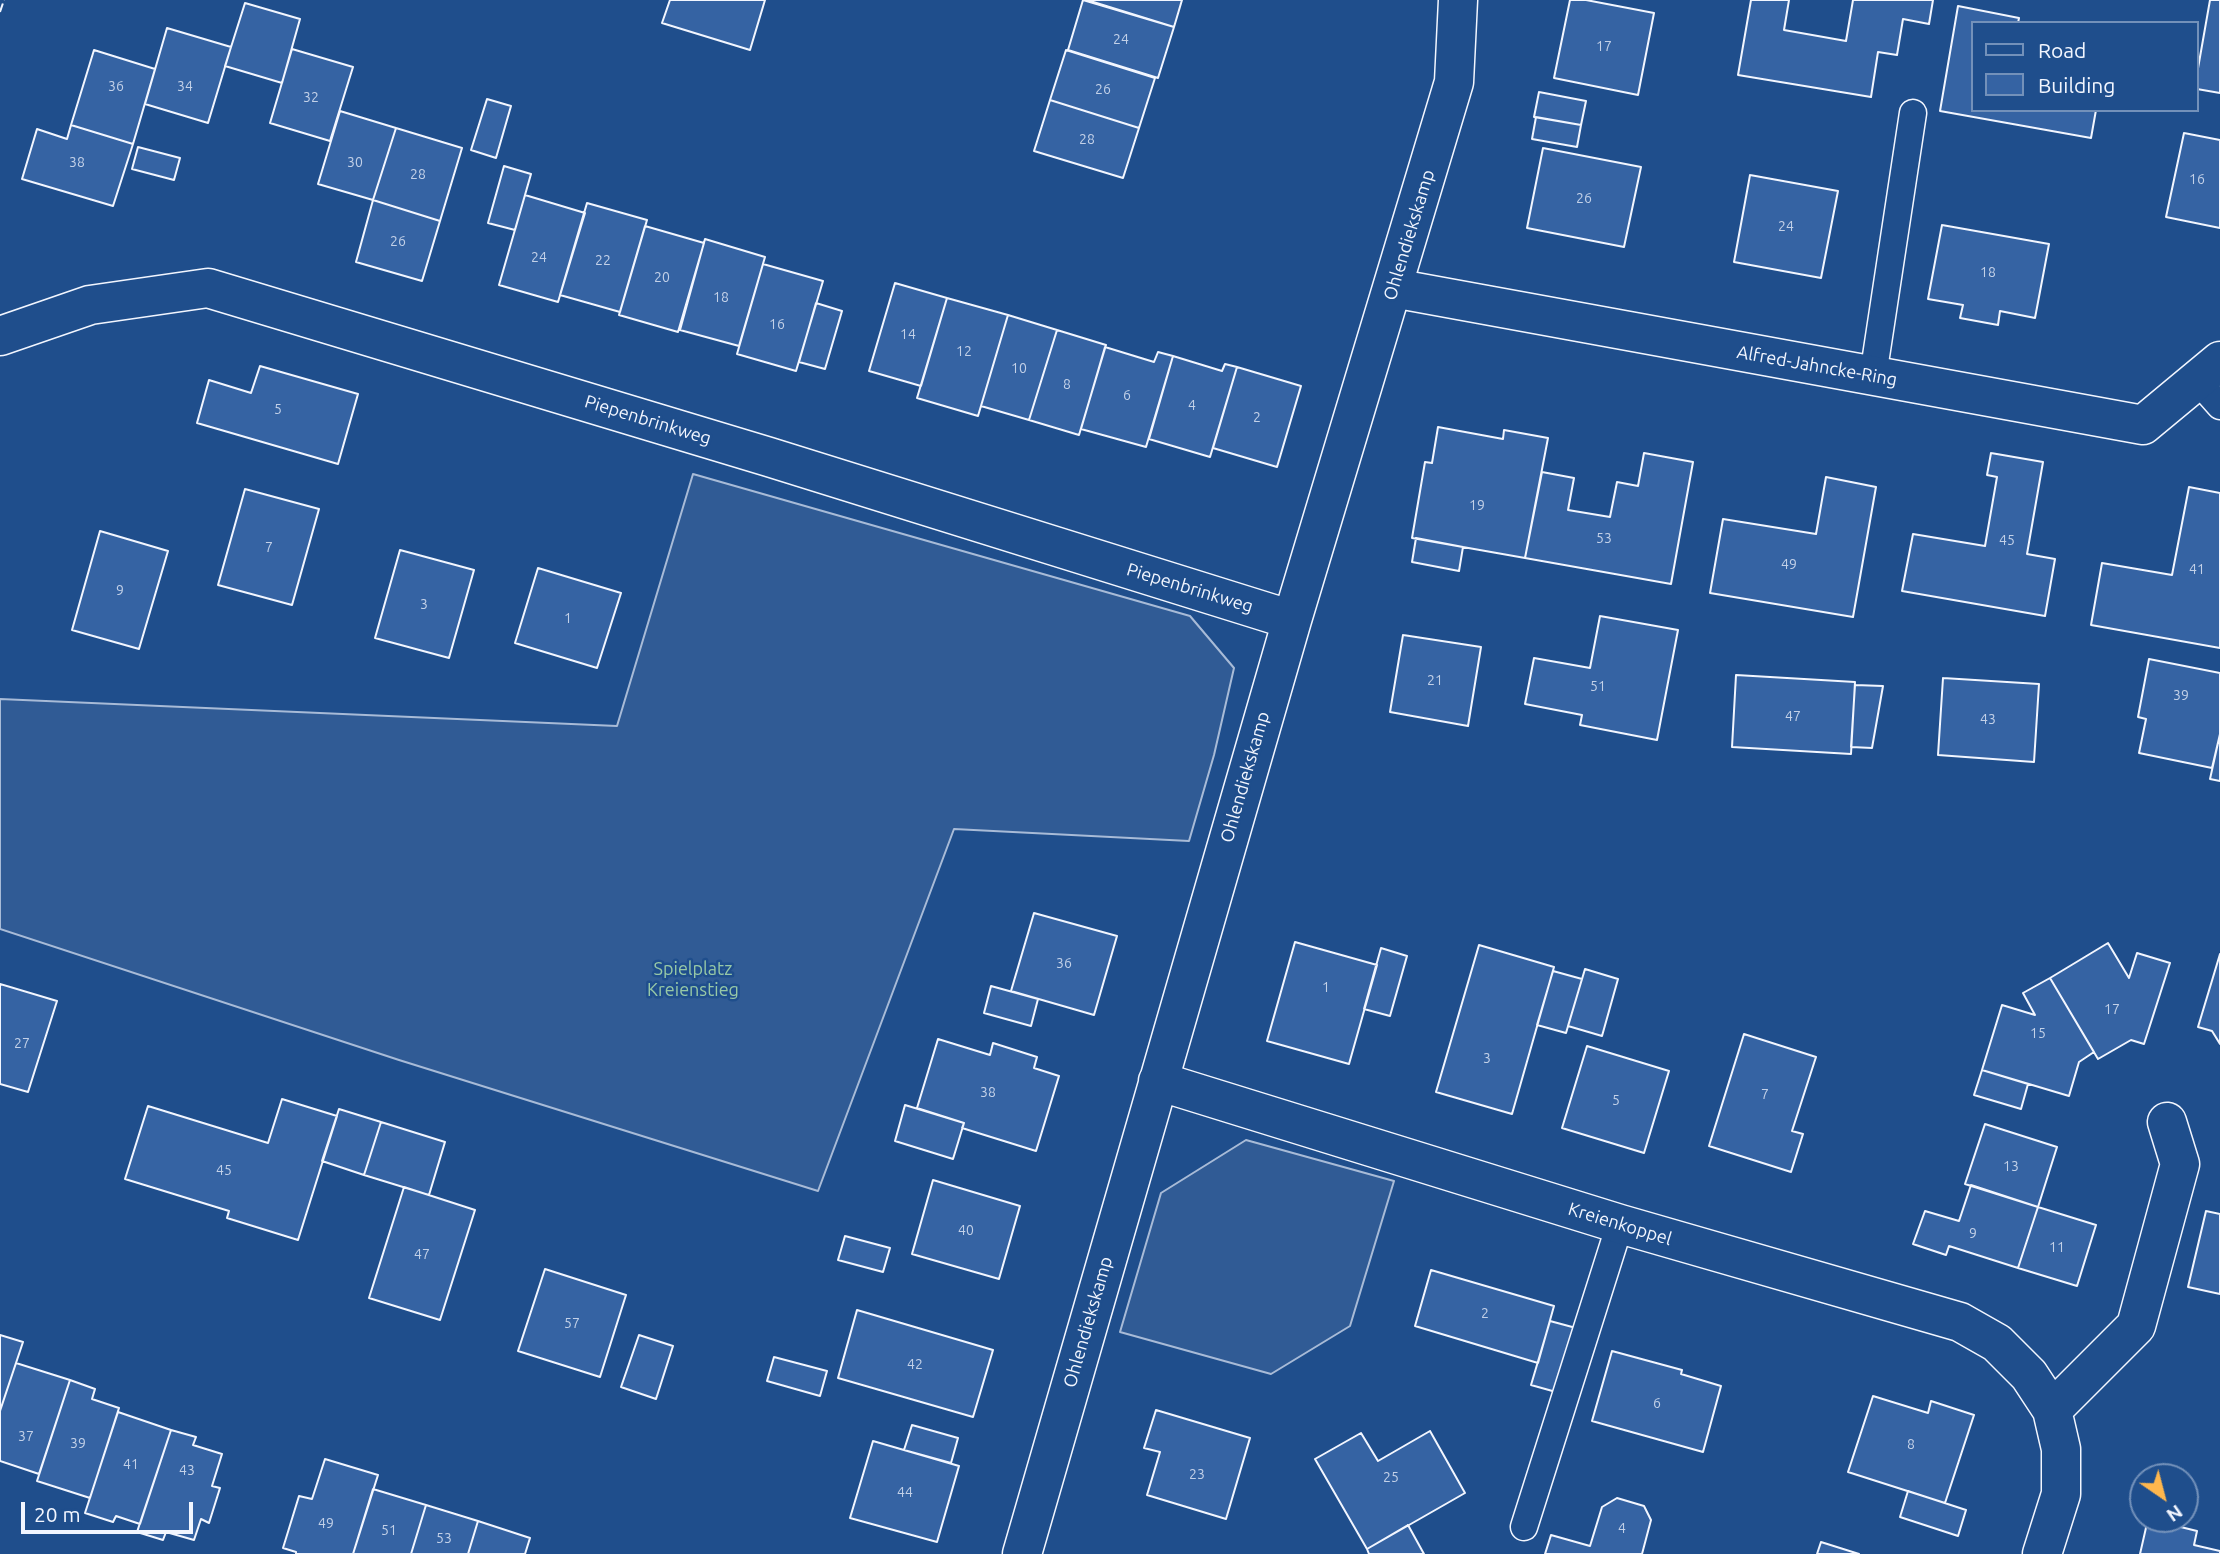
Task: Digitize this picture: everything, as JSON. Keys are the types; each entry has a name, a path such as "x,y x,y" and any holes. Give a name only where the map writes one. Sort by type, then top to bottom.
{"street":[{"name":"Ohlendiekskamp","path":"1022,1554 1292,620 1454,82 1458,0"},
{"name":"Piepenbrinkweg","path":"0,336 90,305 208,288 769,457 1292,620"},
{"name":"Alfred-Jahncke-Ring","path":"1393,288 2143,425 2212,382"},
{"name":"Kreienkoppel","path":"1158,1081 1620,1224 1960,1322 1997,1343 2029,1376 2052,1410 2061,1449 2061,1494 2042,1554"},
{"path":"2052,1410 2136,1326 2180,1164 2167,1122"}],"lane":[{"path":"1873,376 1913,113"},
{"path":"1524,1527 1620,1224"}],"shaded area":[{"path":"693,474 1190,616 1234,668 1214,755 1189,841 954,829 818,1191 399,1060 0,929 0,699 617,726"},
{"path":"1246,1140 1394,1181 1350,1326 1271,1374 1120,1332 1161,1193"}],"building":[{"path":"670,0 765,0 750,50 662,23"},
{"path":"1083,0 1174,27 1158,78 1068,50"},
{"path":"1087,0 1182,0 1174,27"},
{"path":"1570,0 1586,0 1654,13 1638,95 1554,78"},
{"path":"1751,0 1789,0 1784,30 1846,41 1853,0 1933,0 1929,24 1903,19 1897,55 1878,52 1871,97 1738,75"},
{"path":"2210,0 2220,0 2220,93 2199,89 2199,63"},
{"path":"245,3 300,19 282,83 225,66"},
{"path":"1958,6 2019,18 2018,21 1972,21 1972,112 2096,112 2091,138 1940,111"},
{"path":"167,28 231,47 208,123 145,104"},
{"path":"292,49 353,67 330,141 270,123"},
{"path":"94,50 155,69 133,144 71,125"},
{"path":"1066,50 1155,78 1139,128 1050,100"},
{"path":"1539,92 1586,101 1581,125 1534,117"},
{"path":"487,99 511,106 496,158 471,150"},
{"path":"1050,100 1139,128 1123,178 1034,151"},
{"path":"340,111 396,128 373,200 318,184"},
{"path":"1536,117 1581,125 1577,147 1532,139"},
{"path":"71,125 133,144 113,206 22,179 37,129 67,139"},
{"path":"396,128 462,148 440,221 373,200"},
{"path":"2184,133 2220,140 2220,228 2166,217"},
{"path":"138,147 180,158 174,180 132,169"},
{"path":"1543,148 1641,167 1624,247 1527,228"},
{"path":"504,166 531,174 515,230 488,223"},
{"path":"1750,175 1838,191 1821,278 1734,262"},
{"path":"525,195 585,213 558,302 499,285"},
{"path":"373,200 440,221 422,281 356,262"},
{"path":"587,203 647,220 620,312 560,295"},
{"path":"1942,225 2049,244 2035,318 2000,311 1998,325 1960,318 1963,305 1928,299"},
{"path":"645,226 704,243 678,332 619,315"},
{"path":"705,239 765,257 739,346 680,330"},
{"path":"763,264 823,281 796,371 737,354"},
{"path":"895,283 947,298 921,386 869,371"},
{"path":"947,298 1008,315 978,416 917,398"},
{"path":"816,303 842,311 825,369 799,362"},
{"path":"1008,315 1057,330 1029,420 981,406"},
{"path":"1057,330 1106,345 1079,435 1029,420"},
{"path":"1105,347 1154,362 1158,352 1173,356 1146,447 1081,429"},
{"path":"1173,356 1222,371 1225,364 1237,367 1210,457 1149,439"},
{"path":"260,366 358,394 338,464 197,423 209,380 251,393"},
{"path":"1237,367 1301,386 1277,467 1213,448"},
{"path":"1438,427 1503,439 1504,430 1548,438 1525,558 1412,538 1425,462 1432,463"},
{"path":"1644,453 1693,462 1671,584 1525,558 1542,472 1574,478 1568,510 1610,517 1617,482 1638,486"},
{"path":"1991,453 2043,462 2027,554 2055,559 2045,616 1902,591 1913,534 1985,546 1997,477 1987,475"},
{"path":"1826,477 1876,487 1853,617 1710,593 1723,519 1816,534"},
{"path":"2189,487 2220,493 2220,648 2091,625 2102,563 2172,575"},
{"path":"245,489 319,509 292,605 218,585"},
{"path":"100,531 168,551 139,649 72,630"},
{"path":"1416,538 1463,547 1459,571 1412,562"},
{"path":"400,550 474,570 449,658 375,638"},
{"path":"538,568 621,593 597,668 515,643"},
{"path":"1600,616 1678,630 1657,740 1580,725 1582,715 1525,704 1534,658 1590,668"},
{"path":"1403,635 1481,647 1468,726 1390,712"},
{"path":"2149,659 2220,673 2220,734 2212,768 2139,753 2146,719 2138,717"},
{"path":"1736,675 1855,682 1851,754 1732,747"},
{"path":"1943,678 2039,684 2034,762 1938,755"},
{"path":"1855,685 1883,686 1872,748 1851,747"},
{"path":"2220,734 2220,781 2210,779"},
{"path":"1034,913 1117,936 1094,1015 1011,991"},
{"path":"1295,942 1377,965 1349,1064 1267,1041"},
{"path":"2108,943 2129,978 2137,953 2170,963 2144,1044 2131,1040 2098,1059 2050,978"},
{"path":"1479,945 1554,967 1512,1114 1436,1092"},
{"path":"1381,948 1407,956 1390,1016 1364,1009"},
{"path":"2220,954 2220,1044 2212,1031 2198,1027"},
{"path":"1585,969 1618,979 1602,1036 1568,1026"},
{"path":"1553,971 1582,979 1566,1033 1537,1025"},
{"path":"2050,978 2094,1052 2079,1062 2069,1096 1982,1070 2002,1005 2035,1015 2023,993"},
{"path":"0,984 57,1001 28,1092 0,1084"},
{"path":"991,986 1038,999 1031,1026 984,1013"},
{"path":"1744,1034 1816,1057 1792,1131 1803,1134 1791,1172 1709,1146"},
{"path":"938,1039 990,1055 993,1043 1037,1057 1034,1068 1059,1076 1036,1151 962,1128 964,1123 917,1108"},
{"path":"1587,1046 1669,1071 1644,1153 1562,1128"},
{"path":"1982,1070 2028,1084 2021,1109 1974,1095"},
{"path":"282,1099 337,1116 298,1240 227,1218 229,1211 125,1179 148,1106 268,1143"},
{"path":"905,1105 964,1123 953,1159 895,1141"},
{"path":"339,1109 381,1122 364,1175 322,1161"},
{"path":"381,1122 445,1142 429,1195 364,1175"},
{"path":"1985,1124 2057,1147 2038,1207 1965,1184"},
{"path":"933,1180 1020,1206 999,1279 912,1254"},
{"path":"1971,1185 2038,1207 2018,1268 1949,1246 1946,1255 1913,1244 1925,1211 1959,1221"},
{"path":"404,1187 475,1210 440,1320 369,1298"},
{"path":"2038,1207 2096,1225 2077,1286 2018,1268"},
{"path":"2206,1211 2220,1214 2220,1294 2188,1287"},
{"path":"845,1236 890,1248 883,1272 838,1260"},
{"path":"545,1269 626,1295 600,1377 518,1351"},
{"path":"1431,1270 1554,1306 1538,1363 1415,1326"},
{"path":"857,1310 993,1350 973,1417 838,1378"},
{"path":"1550,1321 1576,1328 1556,1392 1531,1385"},
{"path":"0,1335 23,1342 0,1411"},
{"path":"639,1335 673,1346 656,1399 621,1387"},
{"path":"1612,1351 1682,1370 1681,1374 1721,1386 1703,1452 1592,1421"},
{"path":"774,1357 827,1371 820,1396 767,1381"},
{"path":"16,1363 70,1380 39,1474 0,1461 0,1411"},
{"path":"70,1380 95,1389 92,1399 119,1408 90,1498 37,1481"},
{"path":"1873,1396 1928,1413 1931,1401 1974,1415 1945,1503 1848,1472"},
{"path":"1156,1410 1250,1438 1226,1519 1147,1495 1160,1452 1144,1448"},
{"path":"118,1412 171,1430 140,1524 116,1516 113,1522 85,1513"},
{"path":"912,1425 958,1438 951,1463 904,1450"},
{"path":"171,1430 196,1437 193,1445 222,1454 212,1486 220,1488 209,1523 201,1519 194,1540 166,1532 163,1540 137,1532"},
{"path":"1430,1431 1465,1493 1367,1549 1315,1459 1361,1433 1378,1461"},
{"path":"873,1441 959,1466 937,1542 850,1518"},
{"path":"325,1459 378,1475 353,1554 296,1554 283,1548 299,1496 312,1499"},
{"path":"373,1489 426,1505 411,1554 353,1554"},
{"path":"1908,1491 1966,1510 1958,1536 1900,1517"},
{"path":"1617,1498 1644,1506 1651,1520 1642,1554 1545,1554 1551,1535 1590,1546 1602,1507"},
{"path":"426,1505 478,1521 468,1554 411,1554"},
{"path":"478,1521 530,1538 525,1554 468,1554"},
{"path":"1408,1525 1424,1554 1369,1554 1367,1549"},
{"path":"2145,1533 2197,1533 2194,1545 2220,1551 2220,1554 2140,1554"},
{"path":"1821,1542 1859,1554 1817,1554"}],"fence":[{"path":"0,12 4,0"}],"park label":[{"name":"Spielplatz Kreienstieg","path":"693,979"}]}
